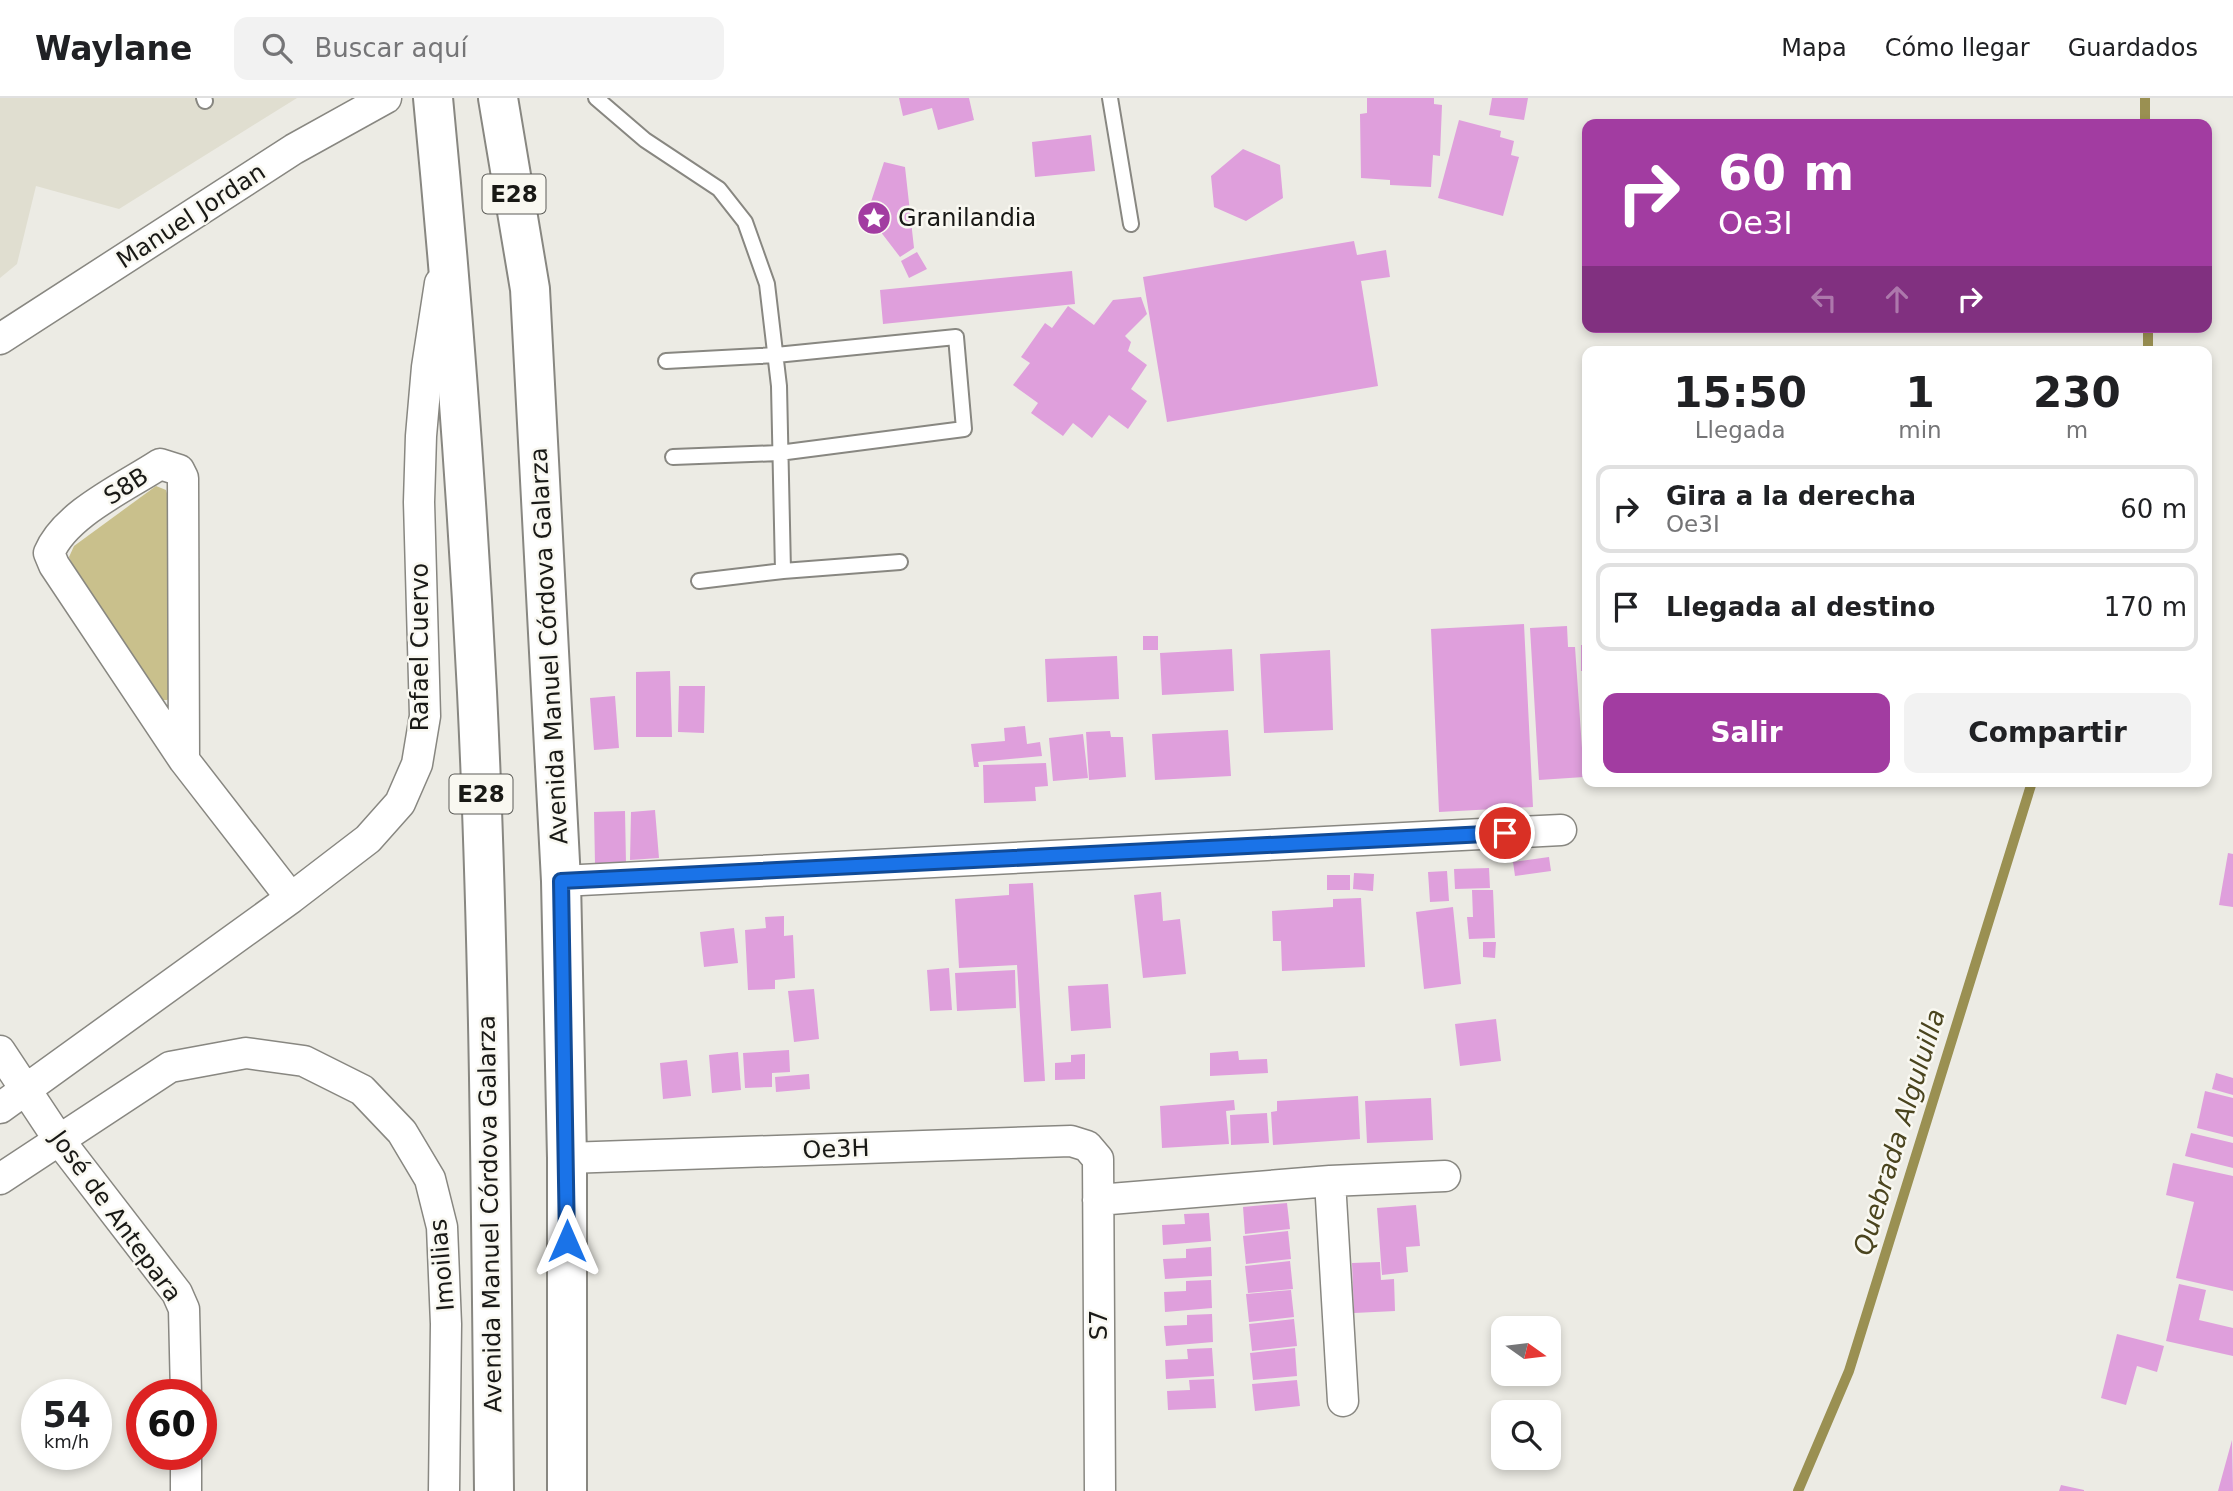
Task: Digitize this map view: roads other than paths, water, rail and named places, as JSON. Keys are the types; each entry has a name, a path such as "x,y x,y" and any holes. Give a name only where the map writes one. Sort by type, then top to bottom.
{"main road":[{"name":"Avenida Manuel Córdova Galarza","path":"433,98 447,238 478,706 490,1081 494,1491"},
{"name":"Avenida Manuel Córdova Galarza","path":"492,100 530,289 561,881 568,1158 567,1491"}],"street":[{"name":"Manuel Jordan","path":"0,339 294,149 386,98"},
{"name":"Rafael Cuervo","path":"0,1108 291,898 368,839 400,803 417,764 425,716 419,502 422,436 427,367 447,238"},
{"name":"S8B","path":"184,760 183,478 179,470 160,464 69,523 56,537 49,554 184,760 291,898"},
{"path":"561,881 1561,830"},
{"name":"José de Antepara","path":"0,1051 59,1140 177,1293 185,1316 186,1379"},
{"name":"Imoilias","path":"0,1179 170,1067 212,1057 246,1053 304,1061 362,1090 402,1132 430,1179 442,1227 446,1324 444,1491"},
{"name":"Oe3H","path":"568,1158 1071,1141 1087,1146 1098,1159"},
{"name":"S7","path":"1098,1159 1100,1491"},
{"path":"1098,1200 1330,1181 1445,1175"},
{"path":"1330,1181 1343,1401"},
{"path":"186,1470 186,1491"}],"lane":[{"path":"596,98 645,140 719,189 745,222 767,284 776,355 783,572"},
{"path":"1110,98 1131,224"},
{"path":"666,361 776,355 956,337 964,429 779,453 673,457"},
{"path":"699,580 900,562"}],"waterway":[{"name":"Quebrada Alguluilla","path":"2145,98 2145,119"},
{"name":"Quebrada Alguluilla","path":"2148,333 2148,346"},
{"name":"Quebrada Alguluilla","path":"1798,1491 1849,1371 2030,787"}],"place":[{"name":"Granilandia","path":"874,218"}]}
